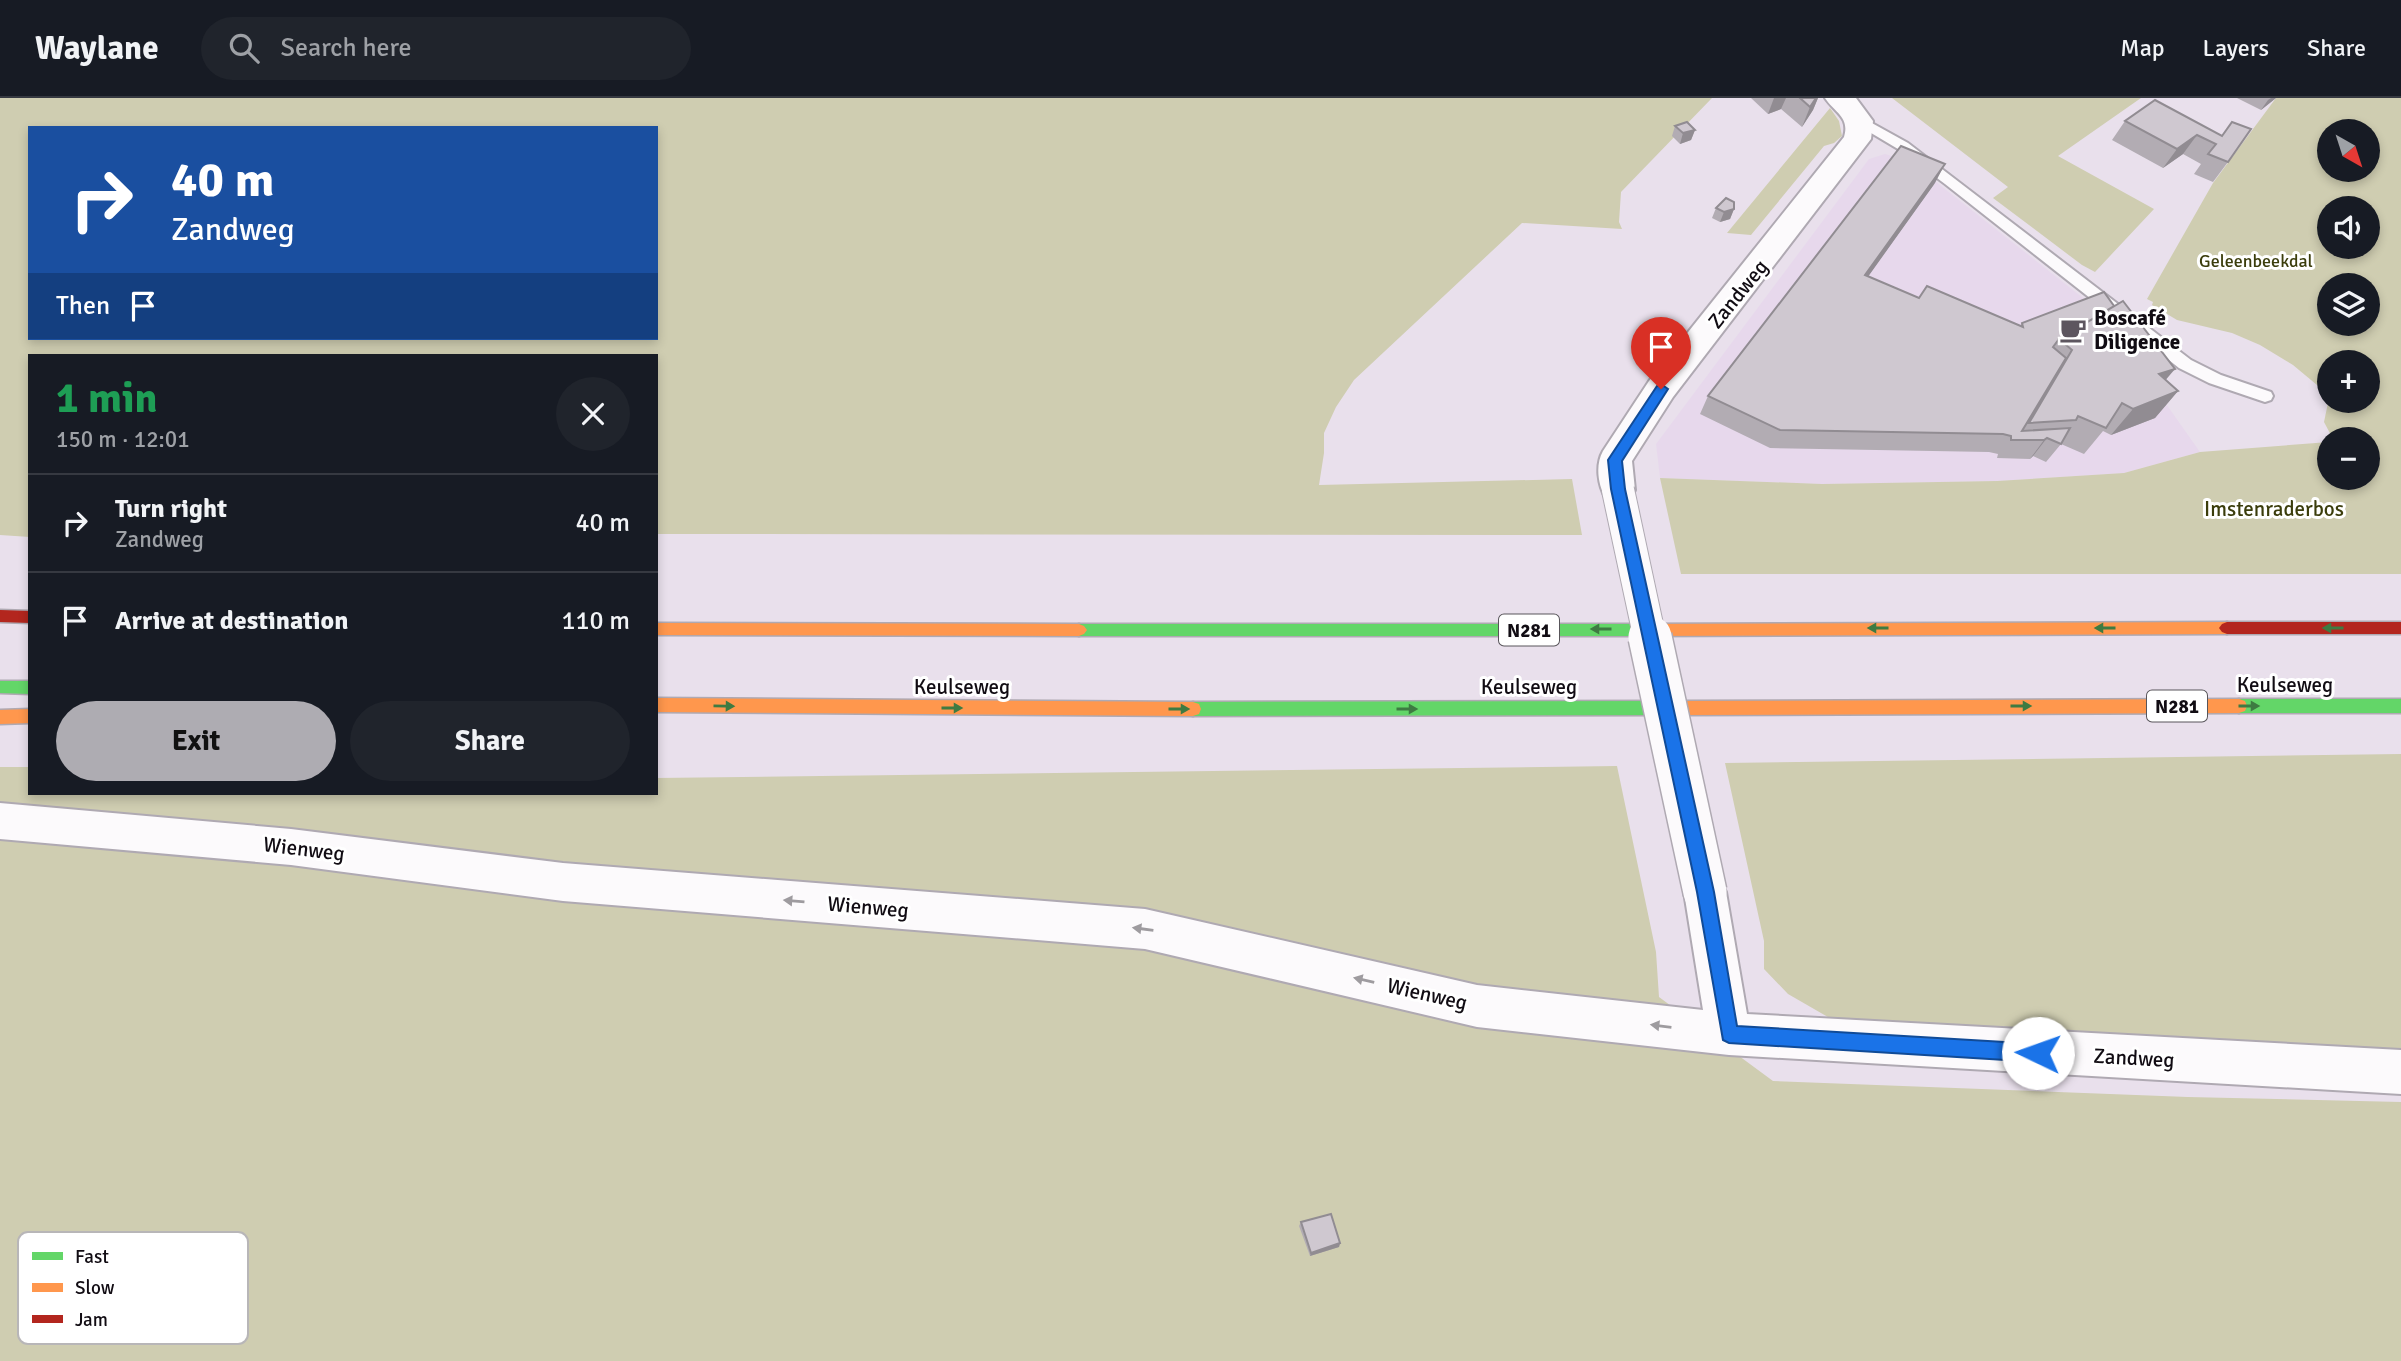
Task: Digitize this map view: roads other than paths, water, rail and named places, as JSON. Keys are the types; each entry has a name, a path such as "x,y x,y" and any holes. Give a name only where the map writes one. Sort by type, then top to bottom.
{"highway":[{"path":"0,616 28,617"},
{"name":"N281","path":"658,629 1266,631 2401,628"},
{"path":"0,687 28,688"},
{"name":"Keulseweg","path":"658,705 1169,709 2401,706"},
{"path":"0,717 28,716"}],"street":[{"name":"Zandweg","path":"1850,109 1861,131 1857,139 1654,400 1615,460 1618,489 1705,892 1729,1034 2401,1072"},
{"name":"Wienweg","path":"0,821 291,847 562,882 1145,929 1477,1006 1729,1034"}],"lane":[{"path":"1850,109 1940,174 2185,363 2215,379 2265,396"}],"place":[{"name":"Boscafé Diligence","path":"2073,330"}],"park label":[{"name":"Geleenbeekdal","path":"2256,261"},
{"name":"Imstenraderbos","path":"2274,509"}]}
